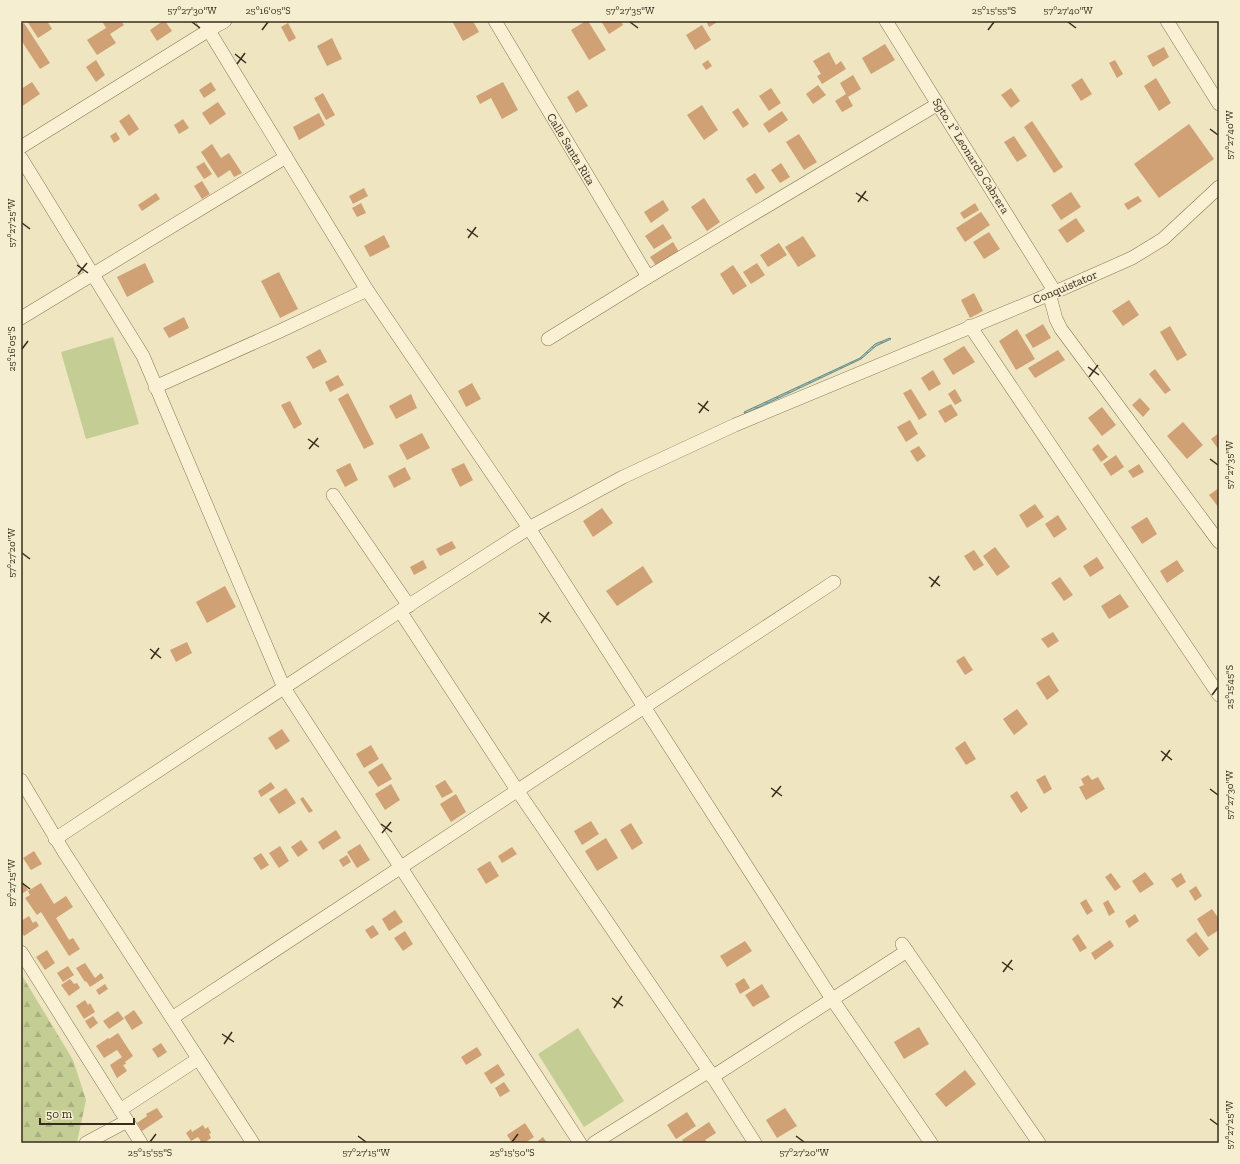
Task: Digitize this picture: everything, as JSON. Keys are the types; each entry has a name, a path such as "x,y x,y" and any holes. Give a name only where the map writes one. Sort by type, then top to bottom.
{"street":[{"path":"21,147 206,26 225,21"},
{"name":"Calle Santa Rita","path":"495,21 648,277"},
{"name":"Sgto. 1º Leonardo Cabrera","path":"886,21 1052,293 1056,319 1061,328 1219,542"},
{"path":"1167,21 1219,104"},
{"path":"206,26 367,290 529,528 832,999 931,1143"},
{"path":"548,339 648,277 938,104"},
{"path":"21,318 286,157"},
{"path":"21,158 143,356 284,688 580,1143"},
{"name":"Conquistator","path":"56,839 405,608 529,528 623,477 735,425 1052,293 1132,258 1164,239 1219,187"},
{"path":"155,387 367,290"},
{"path":"970,326 1219,695"},
{"path":"333,495 405,608 517,790 710,1074 755,1143"},
{"path":"172,1018 834,582"},
{"path":"21,780 56,839 253,1143"},
{"path":"594,1143 832,999 904,947 1039,1143"},
{"path":"21,952 141,1143"},
{"path":"86,1143 198,1058"}],"green space":[{"path":"113,337 139,424 86,439 61,352"},
{"path":"21,974 73,1060 86,1100 77,1142 75,1143 21,1143"},
{"path":"578,1028 624,1101 584,1127 538,1054"}],"water":[{"path":"890,338 891,339 876,346 861,359 745,414 744,412 860,358 875,344"}],"building":[{"path":"27,21 47,21 52,29 38,38"},
{"path":"102,21 121,21 124,25 110,34 116,43 97,55 87,40 106,28"},
{"path":"165,21 172,31 157,41 150,30"},
{"path":"452,21 473,21 479,32 463,41"},
{"path":"588,21 606,50 589,60 571,30"},
{"path":"601,21 621,21 623,25 609,34"},
{"path":"706,21 719,21 709,27"},
{"path":"24,23 50,63 40,69 21,40 21,25"},
{"path":"288,23 296,38 289,42 281,27"},
{"path":"702,25 711,40 695,50 686,35"},
{"path":"332,38 342,59 327,66 317,46"},
{"path":"885,44 895,60 871,74 862,58"},
{"path":"1164,47 1169,57 1153,67 1147,56"},
{"path":"829,52 836,65 841,61 846,69 822,84 817,76 821,74 813,61"},
{"path":"96,60 105,75 96,82 86,67"},
{"path":"708,60 712,66 706,70 702,64"},
{"path":"1115,60 1123,74 1117,78 1109,63"},
{"path":"853,75 861,89 848,97 853,106 842,112 835,101 846,94 840,83"},
{"path":"1082,78 1092,94 1081,101 1071,85"},
{"path":"1156,78 1171,103 1159,111 1144,86"},
{"path":"32,82 40,94 21,107 21,89"},
{"path":"211,82 216,90 204,98 199,90"},
{"path":"503,82 518,110 502,119 491,98 480,104 476,96"},
{"path":"818,85 826,95 813,104 806,94"},
{"path":"771,88 781,103 769,111 759,96"},
{"path":"1011,88 1020,101 1011,108 1001,95"},
{"path":"578,90 588,106 576,113 567,97"},
{"path":"323,93 335,115 326,120 314,98"},
{"path":"218,102 226,114 210,125 202,113"},
{"path":"702,105 718,130 704,140 687,115"},
{"path":"738,108 749,124 743,128 732,112"},
{"path":"782,111 788,120 769,133 763,124"},
{"path":"319,113 325,125 299,140 293,127"},
{"path":"129,114 139,129 129,136 119,121"},
{"path":"183,119 189,128 179,134 174,125"},
{"path":"1032,121 1063,167 1054,173 1024,127"},
{"path":"1189,124 1214,159 1159,198 1134,164"},
{"path":"116,132 120,139 114,143 110,136"},
{"path":"799,134 817,162 804,170 786,142"},
{"path":"1014,136 1027,156 1017,162 1004,142"},
{"path":"212,144 221,158 229,153 242,173 234,177 230,170 218,178 201,152"},
{"path":"204,162 212,174 204,179 196,167"},
{"path":"781,163 790,177 780,183 771,170"},
{"path":"755,173 765,188 756,194 746,179"},
{"path":"202,181 210,194 202,199 194,186"},
{"path":"364,188 368,196 353,204 349,196"},
{"path":"1071,192 1081,207 1061,220 1051,205"},
{"path":"156,193 160,199 142,211 138,205"},
{"path":"1138,196 1142,201 1128,210 1124,204"},
{"path":"704,198 720,222 707,231 691,207"},
{"path":"663,200 669,210 651,223 644,212"},
{"path":"361,203 366,213 357,217 352,208"},
{"path":"975,203 979,210 964,219 960,213"},
{"path":"981,212 990,225 965,242 956,228"},
{"path":"1076,218 1085,231 1067,243 1058,230"},
{"path":"663,224 672,238 654,249 645,236"},
{"path":"989,232 1000,249 984,259 973,242"},
{"path":"384,235 390,247 370,257 364,246"},
{"path":"803,236 816,256 798,267 785,247"},
{"path":"673,242 679,252 657,267 650,257"},
{"path":"779,243 787,255 768,267 760,255"},
{"path":"145,263 154,282 127,297 117,277"},
{"path":"757,263 765,275 751,284 743,272"},
{"path":"733,265 747,286 733,295 720,274"},
{"path":"279,272 298,309 280,318 261,281"},
{"path":"974,293 983,311 970,318 961,300"},
{"path":"1129,300 1139,315 1123,326 1112,311"},
{"path":"184,317 189,328 169,338 163,328"},
{"path":"1043,324 1051,338 1033,348 1025,335"},
{"path":"1170,326 1187,355 1177,361 1160,332"},
{"path":"1017,329 1035,359 1016,370 999,341"},
{"path":"964,346 975,362 953,375 943,359"},
{"path":"320,349 327,362 313,369 306,357"},
{"path":"1058,350 1065,360 1035,378 1028,368"},
{"path":"1155,369 1171,390 1165,394 1149,374"},
{"path":"933,370 941,384 929,391 921,378"},
{"path":"338,375 344,385 330,392 325,382"},
{"path":"472,383 481,399 466,407 458,391"},
{"path":"911,389 927,415 919,420 903,393"},
{"path":"955,389 962,401 955,405 948,394"},
{"path":"348,393 374,444 364,449 338,399"},
{"path":"411,394 417,408 396,419 389,406"},
{"path":"1140,398 1150,409 1143,417 1132,405"},
{"path":"290,401 302,424 294,429 281,405"},
{"path":"951,404 958,415 945,423 938,411"},
{"path":"1102,407 1116,425 1102,436 1088,418"},
{"path":"910,420 918,434 906,442 897,427"},
{"path":"1183,422 1203,445 1187,459 1167,436"},
{"path":"422,433 430,448 407,460 399,445"},
{"path":"1219,433 1219,450 1211,439"},
{"path":"1098,444 1108,457 1101,462 1092,449"},
{"path":"919,446 926,456 917,462 910,451"},
{"path":"1116,455 1124,467 1111,476 1103,464"},
{"path":"350,463 358,480 345,487 336,470"},
{"path":"464,463 473,480 460,487 451,469"},
{"path":"1139,464 1144,472 1133,478 1128,471"},
{"path":"405,467 411,479 394,488 388,476"},
{"path":"1219,488 1219,508 1209,495"},
{"path":"1035,504 1044,517 1027,528 1019,515"},
{"path":"602,508 613,523 593,537 583,521"},
{"path":"1058,515 1067,529 1054,538 1045,524"},
{"path":"1147,517 1157,534 1142,544 1131,527"},
{"path":"452,541 456,548 440,556 436,549"},
{"path":"995,547 1010,567 997,576 983,556"},
{"path":"974,550 984,565 974,571 964,556"},
{"path":"1097,557 1104,568 1090,577 1083,566"},
{"path":"423,560 427,568 414,575 410,567"},
{"path":"1177,560 1184,571 1167,583 1160,571"},
{"path":"643,566 653,582 617,606 606,591"},
{"path":"1060,577 1073,595 1064,601 1051,583"},
{"path":"225,586 236,607 207,623 196,602"},
{"path":"1120,594 1129,607 1109,619 1101,606"},
{"path":"1053,632 1059,641 1048,648 1041,639"},
{"path":"187,642 192,653 176,662 170,650"},
{"path":"964,656 973,670 965,675 956,661"},
{"path":"1049,675 1059,691 1047,700 1036,683"},
{"path":"1017,709 1028,724 1014,735 1003,719"},
{"path":"282,729 290,741 276,750 268,738"},
{"path":"965,741 976,759 966,765 955,748"},
{"path":"371,745 379,759 364,768 356,754"},
{"path":"382,763 392,779 378,787 368,772"},
{"path":"1045,775 1052,789 1044,794 1036,780"},
{"path":"1088,775 1092,780 1098,777 1105,789 1086,800 1079,787 1084,785 1081,779"},
{"path":"445,780 453,792 442,798 435,786"},
{"path":"271,782 275,788 261,797 258,791"},
{"path":"391,784 400,800 385,810 375,794"},
{"path":"286,788 296,803 279,814 269,799"},
{"path":"1017,791 1028,808 1021,813 1010,796"},
{"path":"456,794 466,812 451,822 440,804"},
{"path":"303,797 313,811 309,813 300,799"},
{"path":"591,821 599,834 582,845 574,831"},
{"path":"631,823 643,843 632,850 620,830"},
{"path":"336,830 341,838 323,850 318,842"},
{"path":"606,838 618,858 597,871 585,851"},
{"path":"301,840 308,850 298,857 291,847"},
{"path":"360,844 370,860 357,868 347,852"},
{"path":"280,846 289,861 279,868 269,853"},
{"path":"512,847 517,854 502,863 498,856"},
{"path":"34,851 42,864 31,870 23,858"},
{"path":"261,853 269,865 261,870 253,858"},
{"path":"347,855 351,862 343,867 339,860"},
{"path":"490,861 499,876 486,884 477,869"},
{"path":"1145,872 1154,884 1140,893 1132,881"},
{"path":"1111,873 1121,887 1115,891 1105,877"},
{"path":"1181,873 1186,882 1177,888 1171,879"},
{"path":"21,879 28,890 21,894"},
{"path":"41,883 54,904 66,896 73,907 56,918 69,940 73,938 80,949 69,956 41,912 37,915 25,898 30,895 28,891"},
{"path":"1196,886 1202,896 1195,901 1189,891"},
{"path":"1086,899 1093,911 1087,915 1080,903"},
{"path":"1108,900 1115,912 1109,916 1103,903"},
{"path":"1212,909 1219,919 1219,930 1208,937 1197,919"},
{"path":"395,910 403,922 389,931 382,919"},
{"path":"1135,914 1139,921 1129,928 1125,921"},
{"path":"29,916 33,923 36,921 39,926 24,936 21,931 21,921"},
{"path":"373,925 379,934 371,939 365,930"},
{"path":"405,931 413,944 403,951 394,938"},
{"path":"1196,932 1209,949 1199,957 1186,940"},
{"path":"1078,934 1087,948 1080,952 1072,939"},
{"path":"1110,940 1114,946 1095,960 1091,953"},
{"path":"745,941 752,951 727,967 720,956"},
{"path":"47,950 55,963 45,970 36,957"},
{"path":"85,963 95,978 101,973 104,978 90,987 76,968"},
{"path":"68,966 74,975 63,982 57,973"},
{"path":"744,978 750,988 740,994 735,984"},
{"path":"70,979 74,984 77,983 80,988 69,996 61,985"},
{"path":"105,984 108,989 99,995 96,990"},
{"path":"762,984 770,997 753,1007 745,995"},
{"path":"85,1000 88,1005 90,1003 95,1012 84,1019 76,1006"},
{"path":"134,1010 143,1023 132,1030 124,1017"},
{"path":"118,1011 124,1019 109,1029 103,1021"},
{"path":"93,1016 98,1023 90,1029 85,1021"},
{"path":"919,1027 929,1044 904,1059 894,1042"},
{"path":"118,1033 133,1056 125,1062 126,1064 123,1065 127,1071 117,1078 110,1065 122,1057 117,1050 104,1058 96,1046"},
{"path":"161,1043 167,1052 158,1058 152,1049"},
{"path":"477,1047 482,1055 466,1065 461,1057"},
{"path":"498,1064 505,1075 491,1084 484,1073"},
{"path":"965,1070 976,1084 946,1107 935,1094"},
{"path":"504,1082 510,1091 500,1097 495,1088"},
{"path":"157,1108 163,1117 142,1131 137,1123 147,1116 146,1114"},
{"path":"785,1108 797,1126 777,1138 766,1120"},
{"path":"687,1112 696,1126 676,1139 667,1125"},
{"path":"709,1122 716,1133 705,1140 708,1143 684,1143 682,1140"},
{"path":"525,1123 534,1137 525,1143 512,1143 507,1135"},
{"path":"203,1125 205,1129 208,1127 211,1133 209,1134 211,1138 204,1143 202,1143 198,1137 191,1141 186,1133 191,1129 192,1132"},
{"path":"543,1137 547,1143 539,1143 538,1141"}]}
